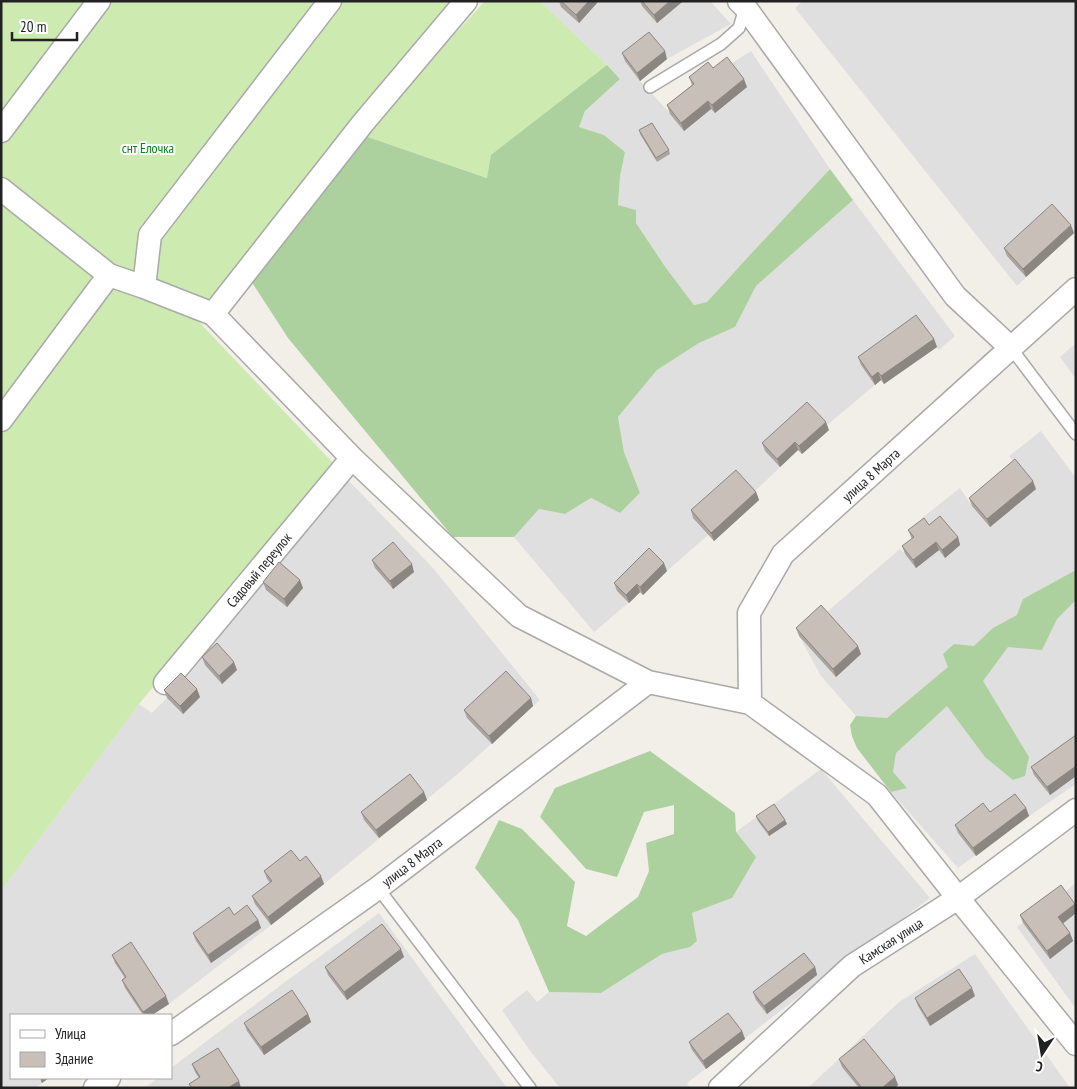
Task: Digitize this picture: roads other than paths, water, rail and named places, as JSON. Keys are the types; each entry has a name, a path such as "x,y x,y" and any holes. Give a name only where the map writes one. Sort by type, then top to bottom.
{"street":[{"path":"1,131 99,1"},
{"path":"144,286 150,235 330,1"},
{"path":"214,314 363,123 466,1"},
{"path":"745,3 955,296 1011,348"},
{"path":"1,189 110,276 144,286 214,314 352,458 520,616 648,682 750,703 877,795 1076,1044"},
{"path":"1,420 110,276"},
{"name":"улица 8 Марта","path":"750,703 749,613 783,554 1076,289"},
{"name":"Садовый переулок","path":"165,683 352,458"},
{"name":"улица 8 Марта","path":"172,1033 378,888 648,682"},
{"name":"Камская улица","path":"720,1088 852,966 958,898 1076,810"},
{"path":"95,1088 108,1079"}],"lane":[{"path":"650,87 721,44 739,28 745,3"},
{"path":"1011,348 1076,434"},
{"path":"378,888 530,1088"}],"park label":[{"name":"снт Елочка","path":"148,148"}]}
